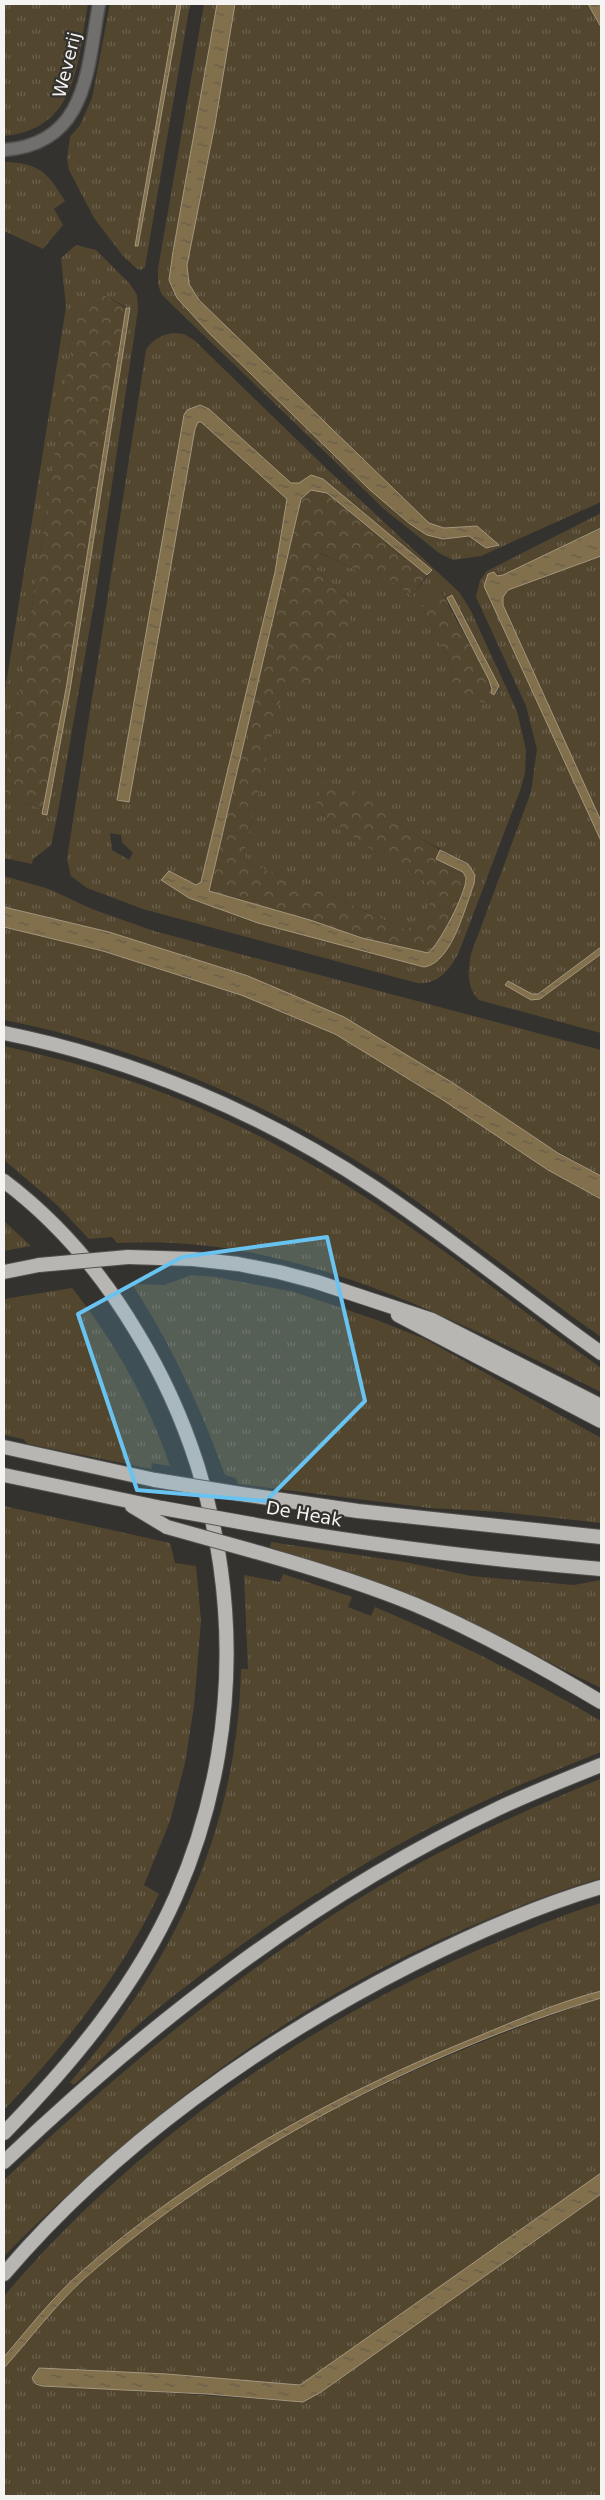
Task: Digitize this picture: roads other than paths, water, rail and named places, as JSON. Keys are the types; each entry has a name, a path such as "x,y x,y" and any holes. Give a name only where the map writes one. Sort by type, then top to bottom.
{"highway":[{"path":"4,1033 111,1061 155,1077 203,1096 312,1150 373,1187 432,1227 601,1353"},
{"path":"4,1181 46,1217 91,1264 126,1314 168,1390 186,1430 216,1534 225,1596 227,1641 224,1718 216,1771 206,1812 176,1896 148,1952 110,2010 74,2056 4,2133"},
{"path":"4,1272 39,1265 128,1256 193,1259 272,1270 317,1282 432,1320 601,1406"},
{"path":"380,1304 427,1332 601,1421"},
{"name":"De Heak","path":"4,1447 155,1480 241,1494 358,1511 601,1538"},
{"name":"De Heak","path":"4,1475 162,1508 328,1538 601,1569"},
{"path":"123,1500 167,1527 260,1553 378,1590 416,1605 497,1643 601,1702"},
{"path":"4,2162 46,2121 153,2029 236,1965 316,1911 367,1878 463,1826 497,1809 601,1764"},
{"path":"4,2274 50,2225 115,2165 203,2092 288,2034 377,1982 468,1937 601,1887"}],"street":[{"name":"Weverij","path":"4,150 41,142 64,124 72,114 84,89 99,4"}],"water":[{"path":"177,4 181,4 138,246 135,246"},
{"path":"217,4 235,4 215,124 187,265 189,284 199,300 429,523 444,528 477,526 499,545 486,548 469,536 443,539 427,535 410,524 370,490 210,334 177,298 169,280"},
{"path":"588,4 601,4 601,27"},
{"path":"126,308 130,308 70,690 47,815 42,814 66,689"},
{"path":"200,405 209,409 291,483 299,483 311,475 323,479 432,570 427,575 327,493 311,490 301,499 209,891 310,920 362,938 428,953 439,940 451,918 462,895 466,879 463,872 436,859 440,850 468,864 475,875 474,884 456,933 442,956 434,963 424,967 258,923 189,898 161,880 169,871 196,885 201,882 275,572 287,499 201,422 198,422 195,429 129,802 117,800 184,415 187,410"},
{"path":"601,528 601,556 508,590 503,597 503,605 601,821 601,841 484,586 488,574 494,572 497,576 503,575"},
{"path":"452,595 499,686 494,695 491,693 492,689 489,680 447,598"},
{"path":"4,907 109,932 248,976 344,1017 453,1083 558,1153 601,1176 601,1199 548,1170 443,1100 335,1034 241,995 103,951 4,927"},
{"path":"601,947 601,954 540,999 531,1000 505,985 508,981 532,994 538,994"},
{"path":"601,1991 601,1998 533,2020 465,2047 396,2078 329,2112 263,2149 200,2190 140,2233 85,2278 53,2310 4,2368 4,2357 50,2303 80,2273 124,2236 217,2169 318,2111 422,2060 521,2019"},
{"path":"601,2173 601,2194 321,2392 303,2402 207,2394 42,2386 36,2384 32,2378 39,2368 167,2374 300,2385"}]}
